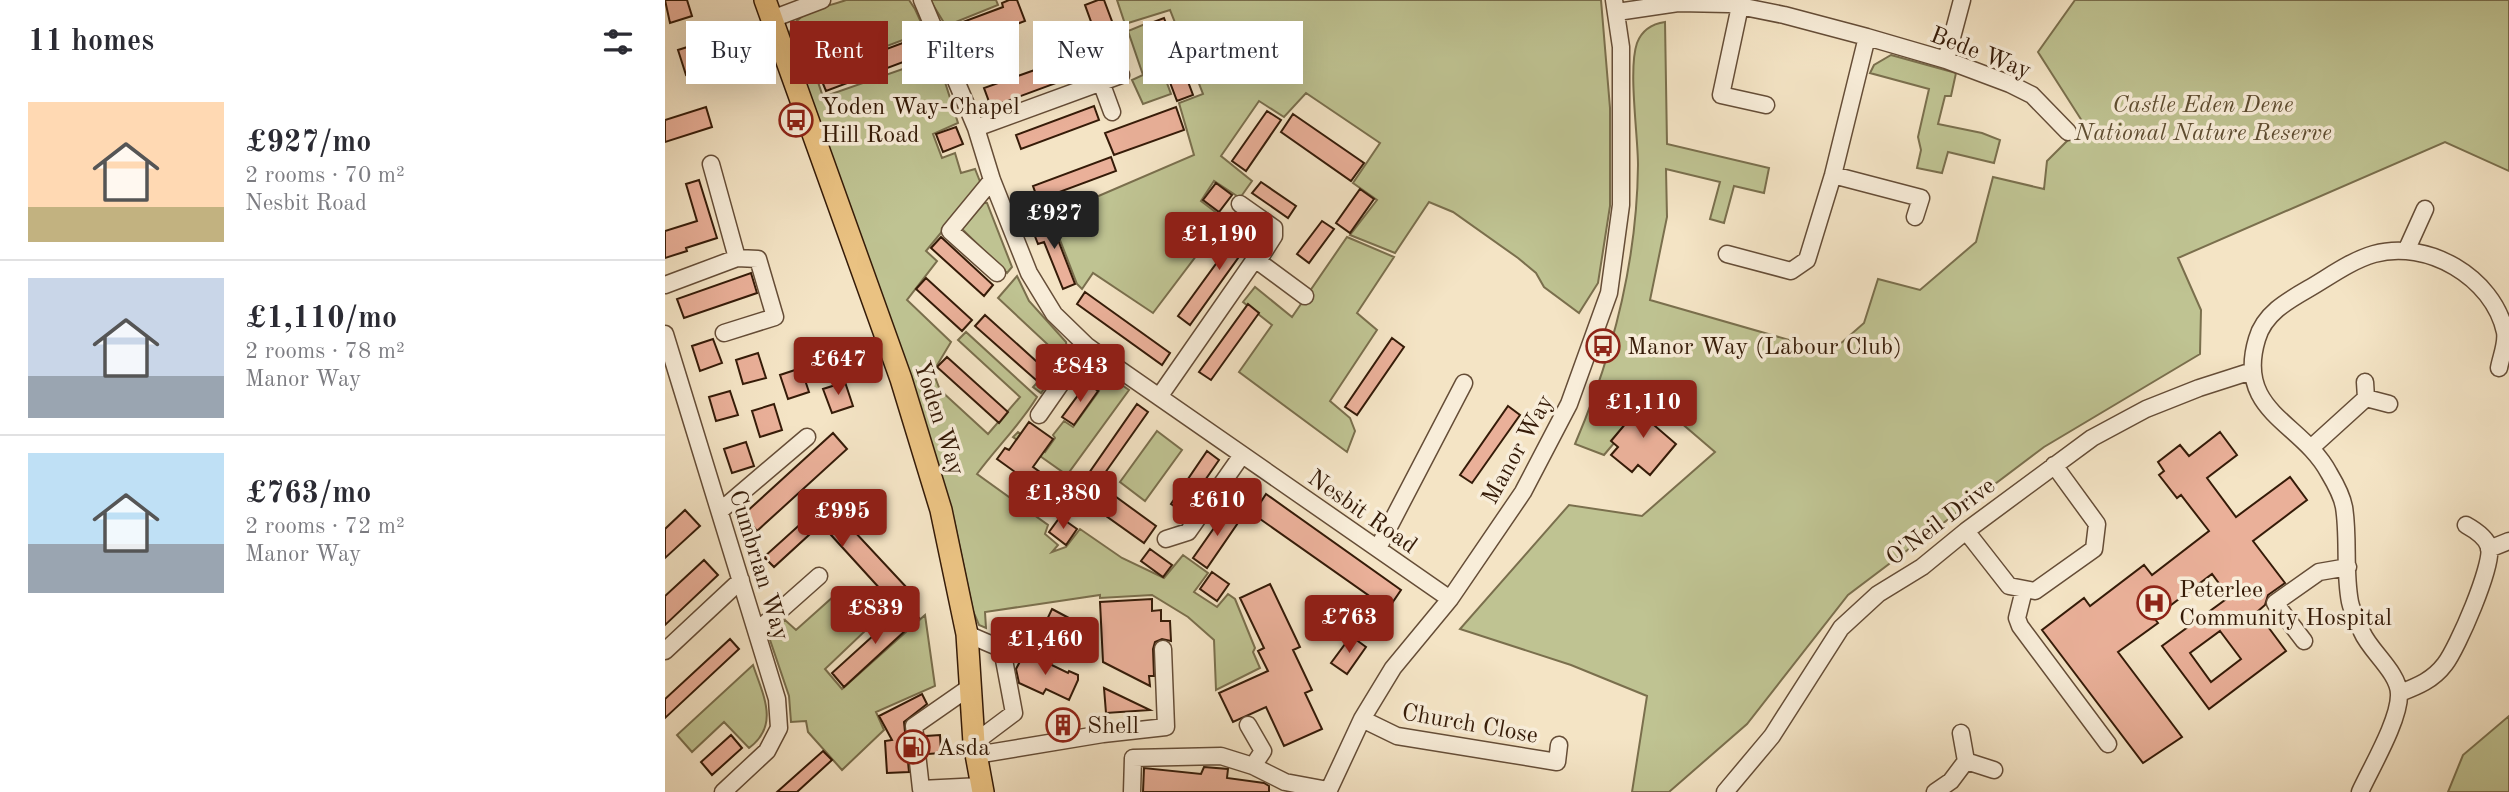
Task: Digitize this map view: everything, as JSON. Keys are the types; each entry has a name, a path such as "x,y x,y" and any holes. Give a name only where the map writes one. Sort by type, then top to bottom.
{"main road":[{"name":"Yoden Way","path":"768,10 901,379 941,510 967,634 975,749 981,790"}],"street":[{"path":"768,10 822,0"},
{"name":"Nesbit Road","path":"922,0 976,128 992,180 1029,273 1054,314 1087,346 1450,599"},
{"path":"1946,60 1962,0"},
{"name":"Bede Way","path":"1615,6 1678,3 1740,6 1867,37 1987,74 2032,95 2068,132"},
{"name":"Manor Way","path":"1328,791 1362,719 1394,668 1450,599 1523,492 1569,404 1609,293 1621,205 1621,47 1615,6"},
{"path":"1740,6 1721,95 1766,105"},
{"path":"1727,254 1791,271 1807,260 1833,175 1867,37"},
{"path":"976,128 1096,84"},
{"path":"1102,84 1112,112"},
{"path":"711,164 737,258"},
{"path":"1833,175 1921,198 1915,217"},
{"path":"992,180 950,231 997,273"},
{"path":"1240,204 1274,228 1274,236 1258,261"},
{"path":"2406,251 2425,209"},
{"path":"2360,792 2394,718 2400,693 2389,670 2365,638 2350,603 2344,505 2329,471 2312,447 2273,415 2259,392 2252,371 2258,336 2267,320 2281,305 2353,263 2374,254 2423,252 2453,266 2479,286 2490,299 2507,335 2499,368"},
{"path":"665,285 737,258 758,259 775,317 724,333"},
{"path":"1159,397 1255,259 1305,296"},
{"name":"Cumbrian Way","path":"665,334 777,699 779,728 767,751 723,792"},
{"path":"1039,415 1087,346"},
{"name":"O'Neil Drive","path":"1725,792 1772,736 1840,628 1878,594 1922,567 2092,438 2146,409 2252,371"},
{"path":"1378,548 1464,383"},
{"path":"2312,447 2365,390 2389,404"},
{"path":"720,511 807,437"},
{"path":"1166,539 1188,532 1242,455"},
{"path":"1966,531 2009,586 2024,590 2035,591 2094,549 2097,524 2054,465"},
{"path":"2400,693 2426,682 2446,663 2481,586 2490,557 2489,549 2476,530 2466,524"},
{"path":"2489,549 2509,541"},
{"path":"2304,641 2275,603 2319,572 2348,568"},
{"path":"757,631 819,576"},
{"path":"665,651 741,580"},
{"path":"2024,590 2017,618 2020,626 2108,744"},
{"path":"967,634 1002,649 1014,713 975,749"},
{"path":"975,749 1166,727 1163,649"},
{"path":"970,687 914,726 915,739 921,789 981,790"},
{"name":"Church Close","path":"1362,719 1397,736 1557,762 1559,745"},
{"path":"1248,725 1262,751 1253,766"},
{"path":"1935,792 1951,781 1966,761 1961,733"},
{"path":"1132,792 1133,758 1221,756 1253,766 1284,787 1328,791"},
{"path":"1966,761 1994,770"}],"green space":[{"path":"846,0 909,0 920,21 902,21 902,40 888,46 888,21 797,21 817,9"},
{"path":"930,0 996,0 998,5 958,21 943,21"},
{"path":"1117,0 1601,0 1610,108 1610,206 1598,283 1579,313 1544,287 1536,273 1518,258 1453,212 1429,202 1395,253 1350,235 1377,200 1353,183 1380,143 1306,93 1284,117 1259,101 1221,156 1252,181 1240,198 1214,181 1201,201 1222,217 1216,227 1247,250 1243,257 1212,235 1153,313 1093,273 1082,289 1077,284 1060,240 1059,213 1194,155 1179,103 1203,94 1199,84 1303,84 1303,21 1174,21 1170,10 1129,23 1124,21"},
{"name":"Castle Eden Dene National Nature Reserve","path":"2075,0 2509,0 2509,171 2445,142 2178,258 2201,310 2200,354 2044,447 1848,595 1747,724 1669,792 1632,792 1647,696 1571,665 1460,629 1569,505 1642,516 1715,452 1652,398 1604,455 1575,444 1601,377 1628,272 1637,201 1633,69 1639,38 1648,28 1665,22 1667,144 1769,168 1764,193 1734,186 1724,223 1710,219 1720,182 1666,169 1667,217 1650,300 1831,352 1864,323 1878,279 1920,290 1976,242 1993,177 2044,189 2047,161 2084,124 2038,52"},
{"path":"1143,25 1143,75 1129,34 1129,31"},
{"path":"1891,55 1956,73 1951,96 1945,96 1938,124 1982,133 2000,140 1994,163 1948,152 1942,173 1917,168 1921,150 1918,137 1929,89 1870,73 1874,65"},
{"path":"902,69 902,84 946,84 958,123 933,134 942,158 955,153 961,173 975,169 981,184 926,251 937,261 907,300 951,342 933,372 940,390 988,434 1020,397 958,340 966,332 1037,397 977,474 1048,525 1045,534 1058,545 1052,552 1066,547 1080,529 1122,558 1164,578 1183,555 1208,573 1194,592 1217,607 1228,594 1235,599 1255,648 1253,652 1260,668 1216,690 1214,640 1188,617 1152,595 1100,598 1100,595 985,612 986,628 979,625 973,611 954,520 803,84 819,84 823,97 860,84 888,84 888,74"},
{"path":"1143,75 1143,84 1167,84 1171,94 1143,104 1132,80"},
{"path":"984,203 987,203 1012,267 1007,273 962,229"},
{"path":"1347,237 1394,257 1357,313 1377,330 1330,401 1350,418 1355,431 1347,452 1239,372 1272,325 1243,302 1255,287 1292,317"},
{"path":"1017,276 1029,301 1066,342 1068,357 1041,393 1033,387 1059,355 998,298"},
{"path":"1090,363 1129,390 1067,475 1013,437 1018,432 1045,452 1064,421 1073,427 1099,391 1079,376 1081,367"},
{"path":"1157,431 1182,450 1145,501 1120,482"},
{"path":"834,596 865,631 825,669 842,689 925,615 935,686 876,712 884,730 842,770 808,732 806,721 791,722 789,696 768,634 785,620 796,630"},
{"path":"753,665 764,698 767,720 758,739 749,748 724,722 692,752 677,735"},
{"path":"2509,716 2509,792 2448,792 2463,755"}],"building":[{"path":"665,0 687,0 692,16 670,23"},
{"path":"1017,0 1025,21 1019,23 1019,21 965,21 1003,7 1002,3"},
{"path":"1104,0 1112,21 1091,21 1085,5"},
{"path":"902,43 902,62 888,68 888,48"},
{"path":"686,47 686,75 678,50"},
{"path":"1033,71 1033,84 1053,84 991,107 984,88 995,84 1019,84 1019,76"},
{"path":"823,84 845,84 826,91"},
{"path":"1171,84 1189,84 1193,95 1177,101"},
{"path":"1094,106 1099,120 1021,149 1016,135"},
{"path":"706,107 712,127 665,142 665,120"},
{"path":"1176,107 1184,130 1114,155 1105,133"},
{"path":"1267,111 1281,120 1246,171 1232,161"},
{"path":"1293,114 1364,163 1351,181 1281,132"},
{"path":"956,127 963,144 943,152 936,134"},
{"path":"1111,157 1116,171 1038,200 1033,186"},
{"path":"699,180 717,238 665,258 665,231 697,221 686,184"},
{"path":"1261,182 1296,206 1288,218 1252,193"},
{"path":"1216,183 1232,195 1219,212 1203,200"},
{"path":"1360,189 1374,199 1350,233 1336,223"},
{"path":"1050,219 1075,284 1063,289 1044,242 1038,244 1031,226"},
{"path":"1322,221 1334,229 1309,263 1297,254"},
{"path":"1233,222 1259,240 1253,249 1246,247 1190,325 1178,316 1234,239 1226,233"},
{"path":"941,237 993,285 984,296 931,248"},
{"path":"751,273 757,293 684,318 677,299"},
{"path":"926,278 972,320 962,331 916,289"},
{"path":"1085,292 1170,353 1162,365 1077,304"},
{"path":"1248,304 1259,313 1211,380 1199,372"},
{"path":"985,315 1046,370 1036,380 975,326"},
{"path":"1392,338 1404,347 1357,415 1345,407"},
{"path":"713,339 722,363 700,371 692,346"},
{"path":"758,353 766,378 743,384 736,360"},
{"path":"947,357 1008,412 999,423 937,367"},
{"path":"801,368 809,392 788,399 780,375"},
{"path":"845,382 853,406 832,413 823,389"},
{"path":"1087,383 1098,391 1074,425 1062,417"},
{"path":"730,391 738,415 716,421 709,397"},
{"path":"1652,401 1667,413 1655,426 1676,444 1650,475 1638,465 1632,472 1611,455 1618,447 1611,441 1642,404 1646,408"},
{"path":"774,404 782,430 760,437 752,411"},
{"path":"1137,404 1148,412 1100,480 1089,473"},
{"path":"1508,406 1520,415 1472,483 1460,475"},
{"path":"1029,422 1053,439 1033,467 1074,496 1065,508 997,459 1005,448 1009,450"},
{"path":"2220,432 2237,455 2207,478 2236,517 2290,477 2307,500 2253,541 2285,583 2268,595 2265,605 2257,612 2286,651 2209,709 2162,646 2229,597 2212,574 2154,618 2158,623 2118,652 2182,737 2143,763 2042,630 2084,598 2090,606 2144,565 2152,575 2209,531 2181,495 2177,498 2159,475 2164,471 2158,462 2180,445 2189,456","holes":["2220,631 2241,659 2211,682 2190,653"]},
{"path":"833,433 847,449 757,531 743,515"},
{"path":"746,442 754,466 732,473 724,449"},
{"path":"1207,451 1219,460 1183,512 1171,504"},
{"path":"1097,483 1156,526 1144,543 1085,501"},
{"path":"1266,494 1401,590 1388,609 1253,514"},
{"path":"826,501 908,589 893,603 821,524 774,567 764,557"},
{"path":"1228,508 1242,517 1207,568 1193,558"},
{"path":"685,510 700,526 665,558 665,529"},
{"path":"1060,517 1077,529 1066,545 1049,532"},
{"path":"1150,549 1172,565 1163,577 1141,561"},
{"path":"704,560 718,575 665,625 665,596"},
{"path":"1212,572 1229,584 1217,601 1200,589"},
{"path":"1270,584 1300,647 1293,650 1312,690 1305,693 1322,729 1284,746 1266,707 1233,722 1219,693 1268,671 1258,651 1264,648 1240,598"},
{"path":"1152,599 1152,611 1161,610 1161,621 1170,621 1171,641 1162,639 1155,642 1154,676 1149,676 1150,686 1103,662 1100,602"},
{"path":"907,605 919,618 844,687 832,673"},
{"path":"1052,609 1084,626 1073,646 1042,630"},
{"path":"1351,636 1366,647 1347,674 1331,663"},
{"path":"730,639 739,649 665,718 665,699"},
{"name":"Shell","path":"1025,652 1068,673 1069,671 1078,675 1069,700 1046,689 1043,694 1019,683 1016,669"},
{"path":"1104,688 1150,710 1106,713"},
{"path":"922,694 927,704 904,722 909,772 887,773 885,741 892,740 879,716"},
{"path":"731,735 742,748 712,775 701,762"},
{"path":"940,735 941,753 928,754 926,736"},
{"path":"823,751 832,760 797,792 777,792"},
{"path":"1204,767 1228,769 1227,778 1264,783 1269,786 1269,792 1143,792 1144,768 1201,774"}],"place":[{"name":"Yoden Way-Chapel Hill Road","path":"796,120"},
{"name":"Manor Way (Labour Club)","path":"1603,346"},
{"name":"Peterlee Community Hospital","path":"2154,603"},
{"name":"Shell","path":"1063,725"},
{"name":"Asda","path":"913,747"}]}
